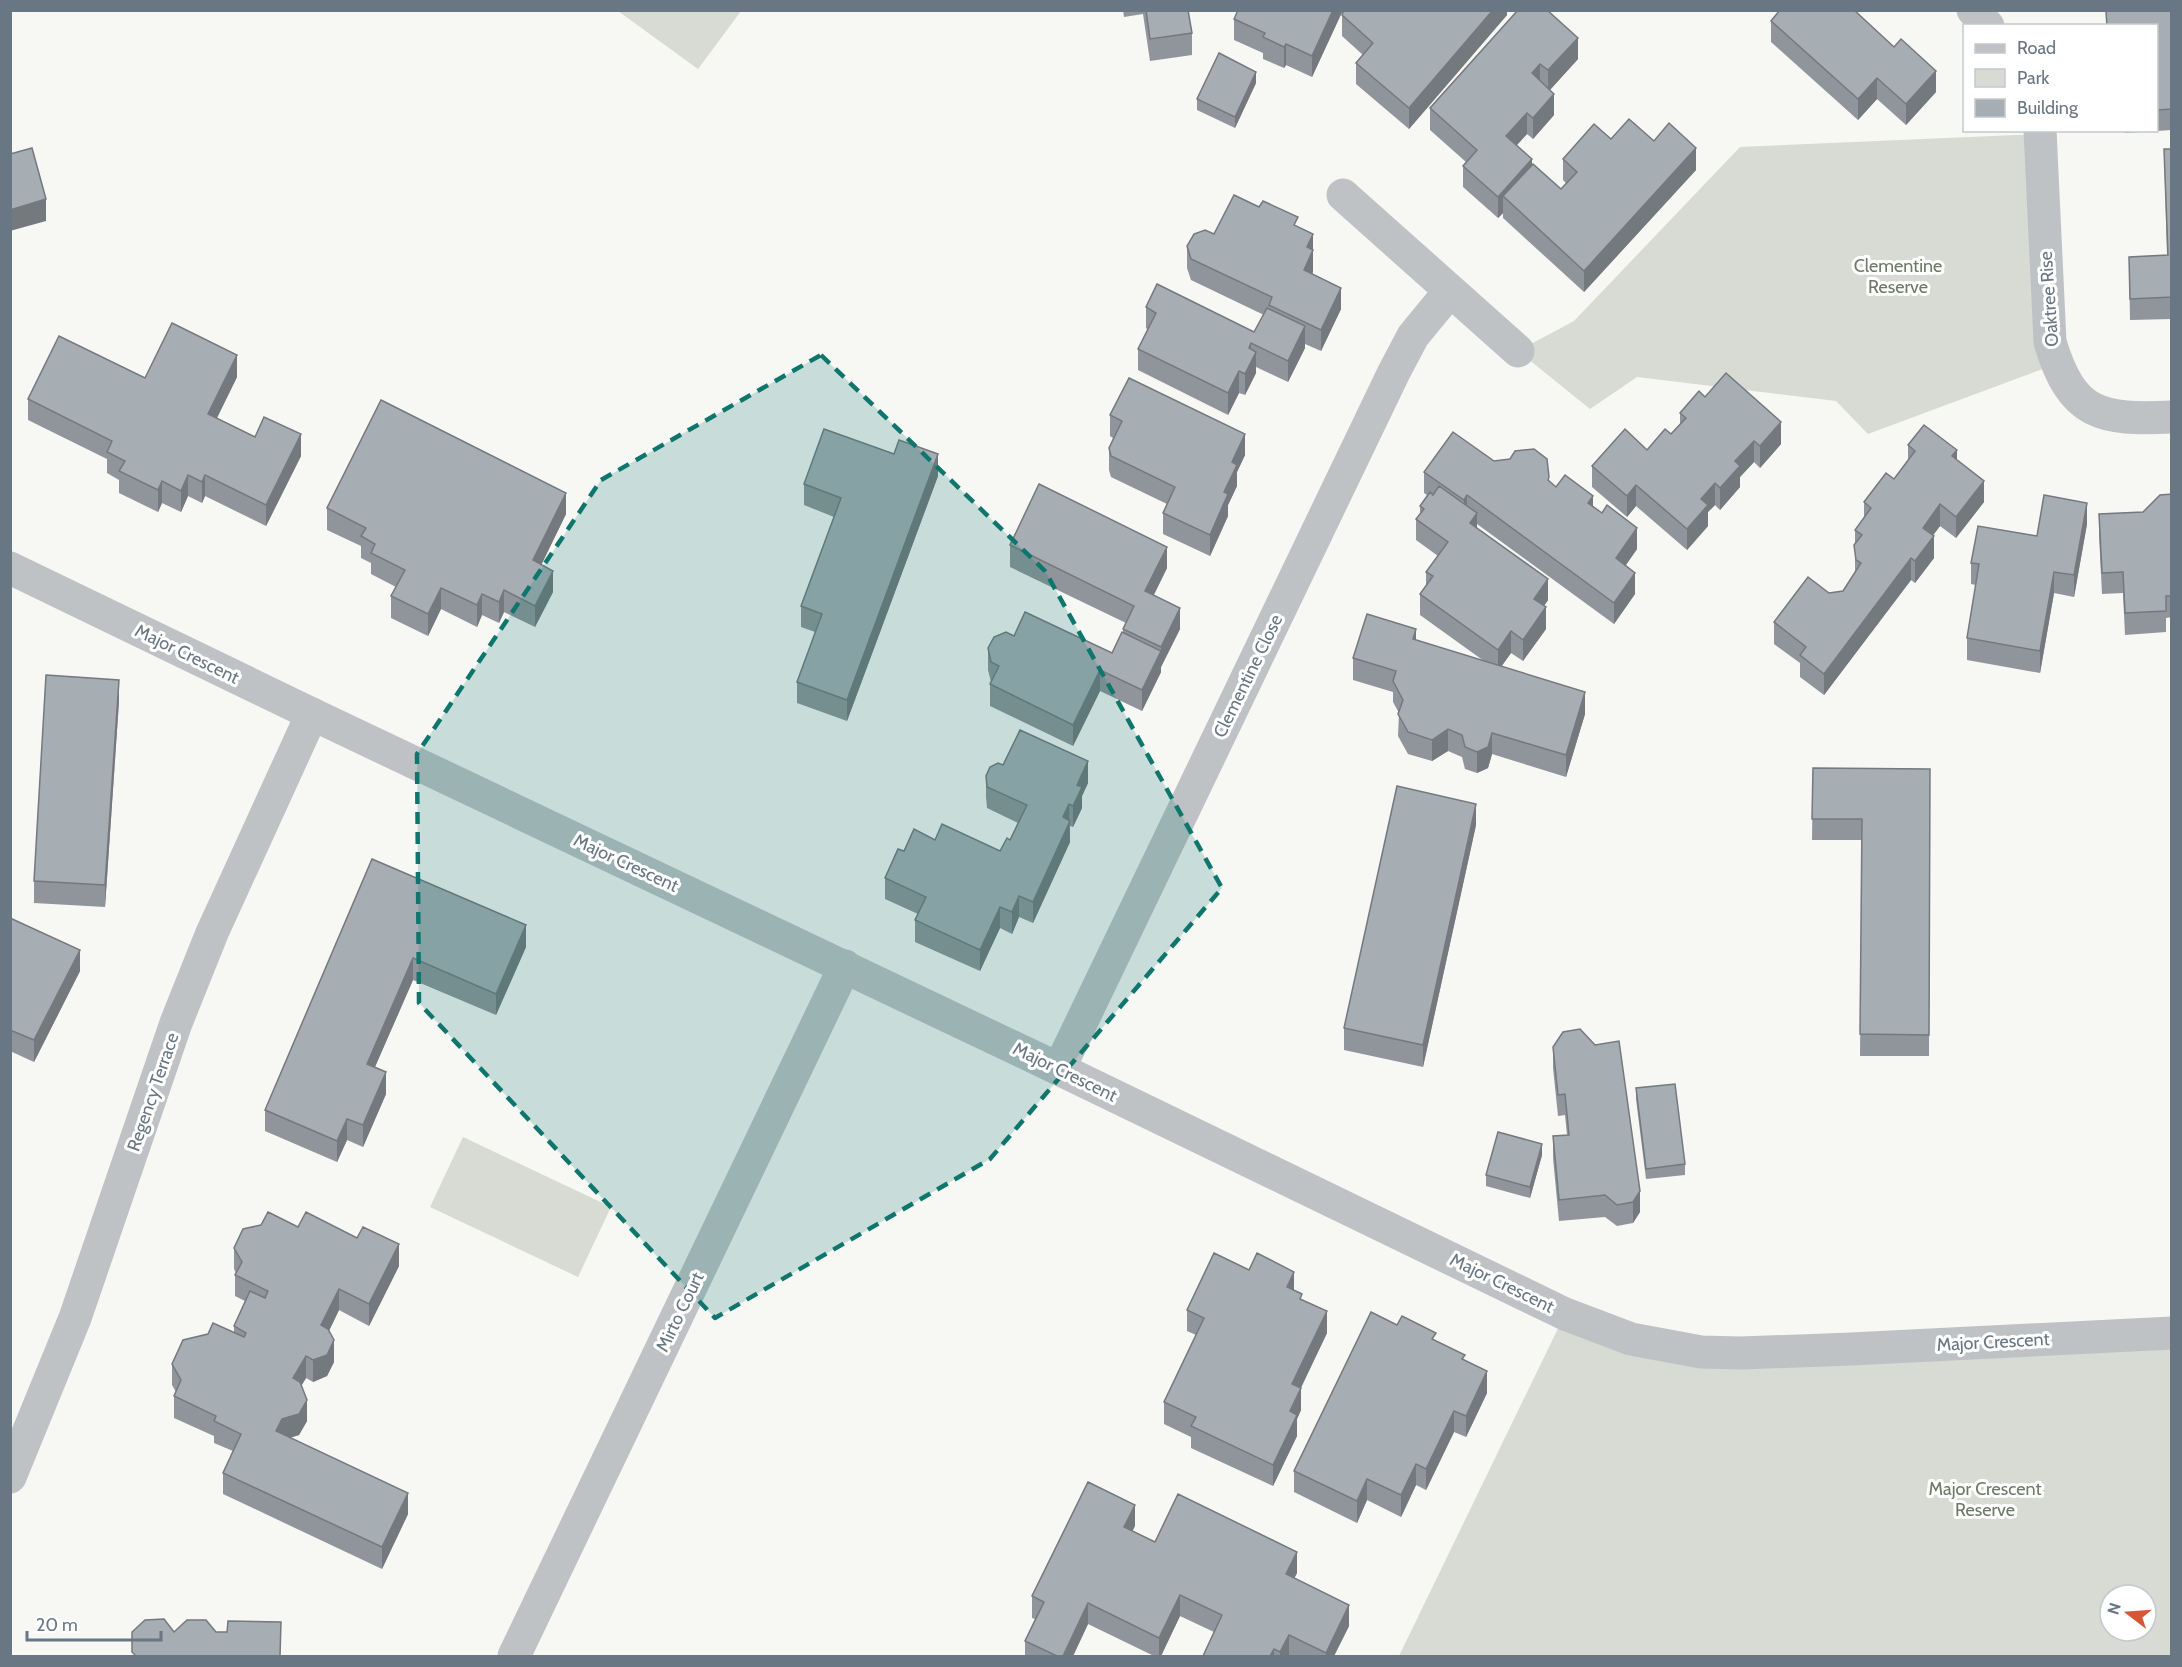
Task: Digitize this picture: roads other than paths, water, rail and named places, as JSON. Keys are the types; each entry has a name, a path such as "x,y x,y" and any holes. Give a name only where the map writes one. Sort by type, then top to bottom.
{"street":[{"path":"1973,10 1986,24"},
{"name":"Oaktree Rise","path":"2040,132 2050,342 2056,364 2066,384 2079,399 2097,410 2113,417 2172,417"},
{"path":"1343,195 1518,351"},
{"name":"Clementine Close","path":"1059,1069 1394,372 1413,336 1450,291"},
{"name":"Major Crescent","path":"10,568 312,714 845,966 1565,1314 1631,1339 1701,1352 1741,1353 2172,1333"},
{"name":"Regency Terrace","path":"10,1477 75,1318 176,1023 212,933 312,714"},
{"name":"Mirto Court","path":"514,1656 845,966"}],"park label":[{"name":"Clementine Reserve","path":"1898,276"},
{"name":"Major Crescent Reserve","path":"1985,1499"}]}
